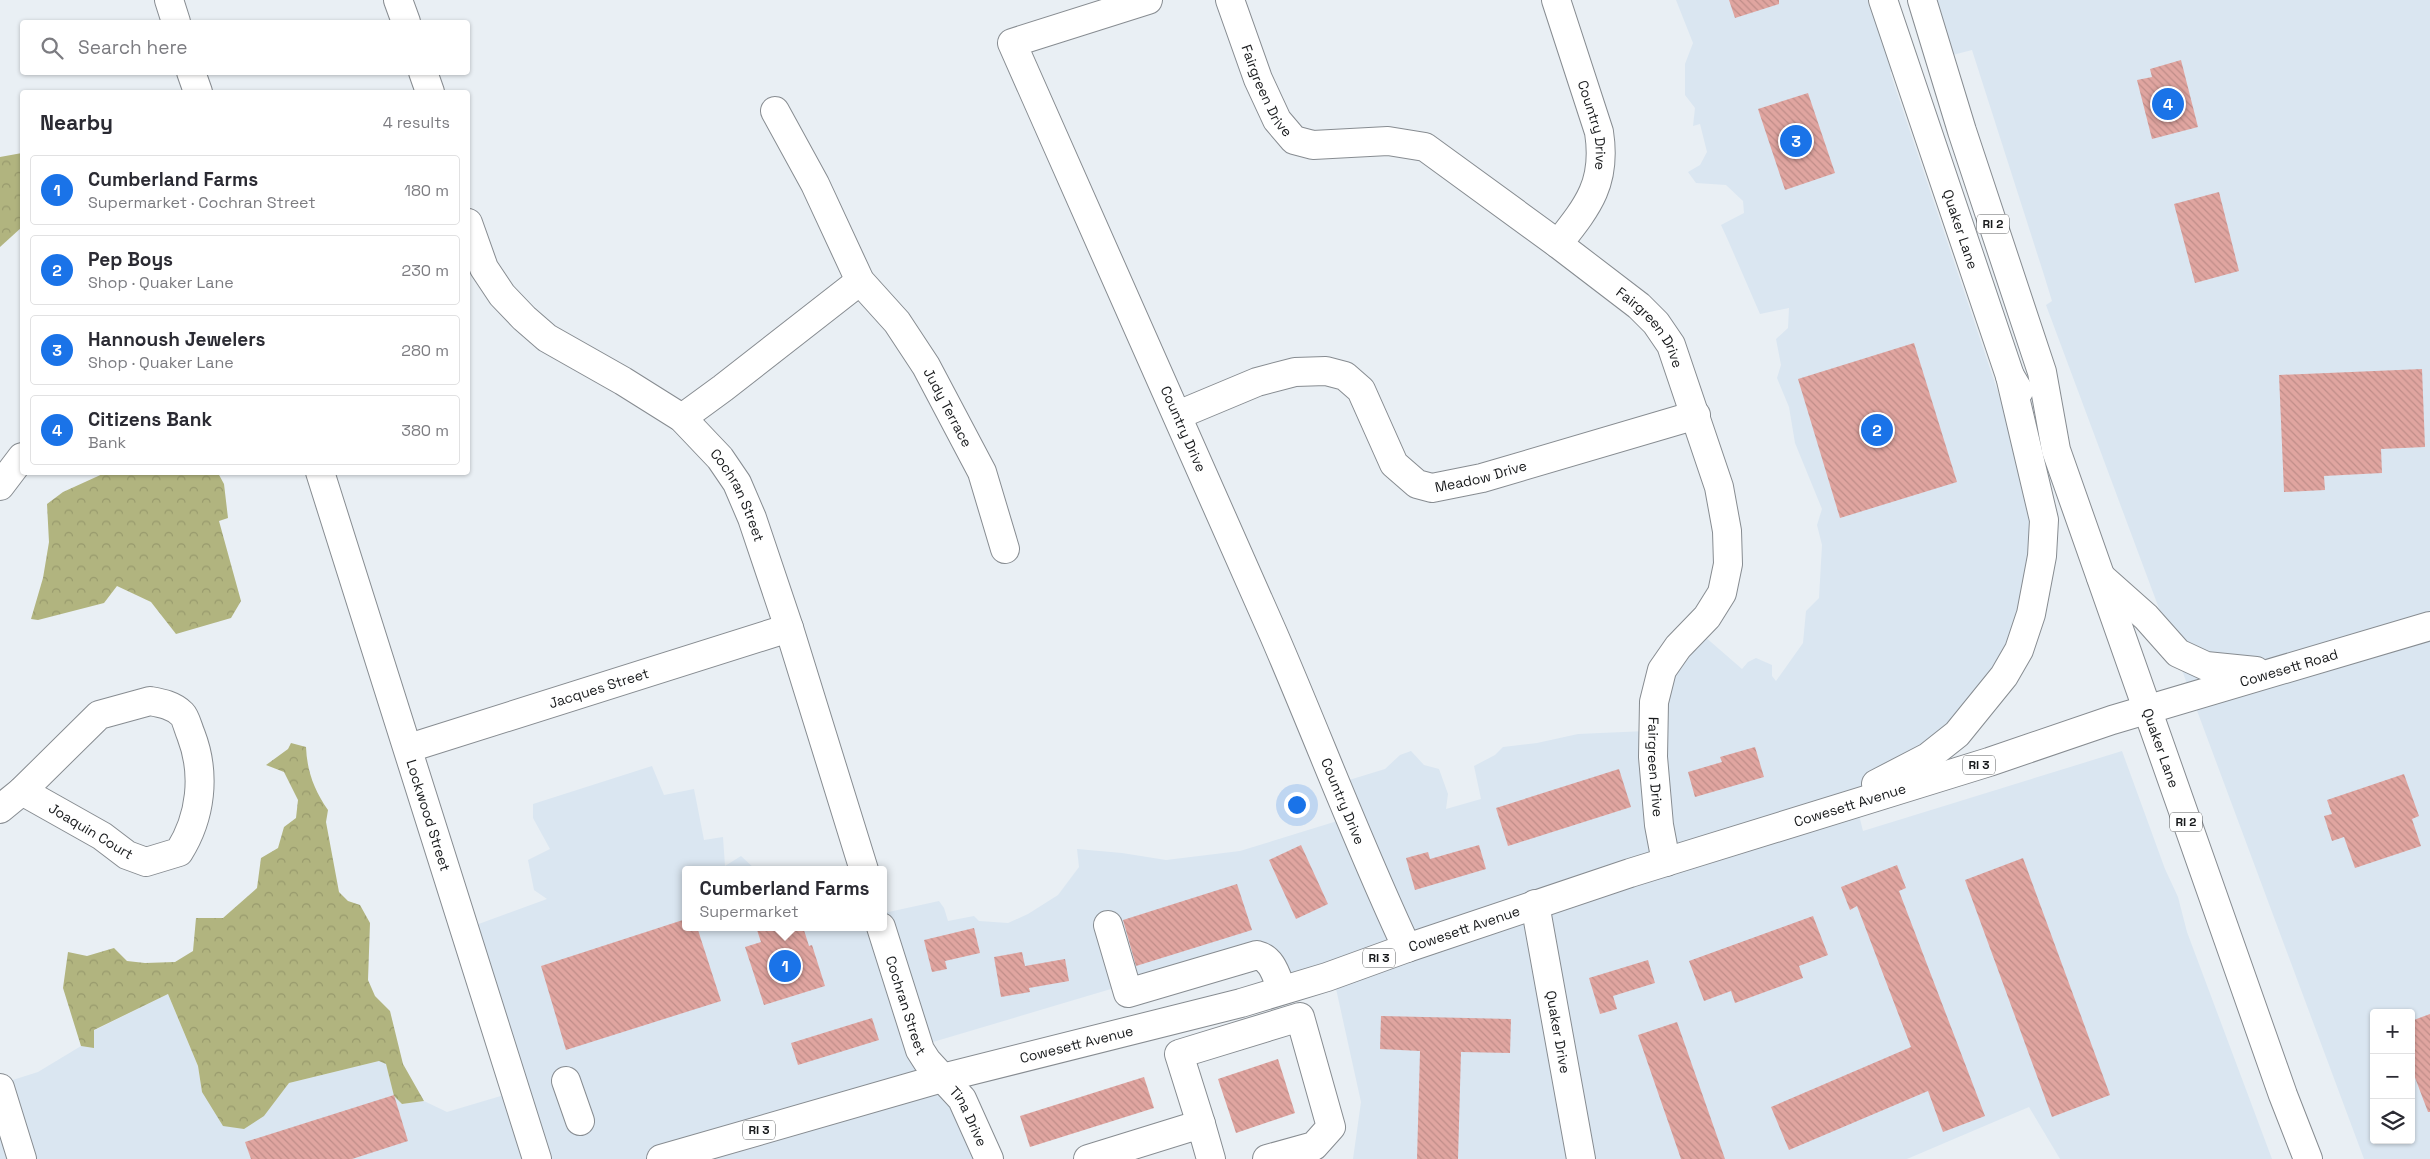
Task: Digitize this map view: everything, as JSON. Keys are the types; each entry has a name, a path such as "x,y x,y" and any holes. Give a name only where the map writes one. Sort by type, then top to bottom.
{"street":[{"path":"168,0 175,20"},
{"path":"398,0 405,20"},
{"name":"Country Drive","path":"1148,0 1012,43 1117,283 1178,415 1274,636 1375,880 1406,948"},
{"name":"Fairgreen Drive","path":"1230,0 1258,79 1276,120 1294,140 1313,145 1388,141 1425,147 1639,306 1656,323 1671,345 1719,487 1727,531 1728,564 1722,594 1707,617 1678,647 1662,670 1654,702 1653,757 1659,825 1666,862"},
{"name":"Country Drive","path":"1556,0 1598,132 1602,159 1597,186 1587,207 1558,244"},
{"name":"Quaker Lane","path":"1883,0 2010,376 2056,450"},
{"name":"Quaker Lane","path":"1922,0 1962,131 2042,372 2056,450 2283,1095 2308,1159"},
{"path":"192,75 197,90"},
{"path":"424,75 429,90"},
{"name":"Judy Terrace","path":"775,111 815,184 860,280 897,322 926,366 982,472 1005,549"},
{"name":"Cochran Street","path":"470,229 484,268 502,295 524,318 547,338 623,381 682,418 720,458 737,484 752,518 789,628 863,866"},
{"path":"682,418 860,280"},
{"name":"Meadow Drive","path":"1178,415 1257,382 1295,372 1326,371 1345,376 1361,390 1394,464 1417,484 1432,488 1482,478 1696,415"},
{"path":"1810,818 1928,757 1957,734 2004,676 2019,650 2039,579 2044,520 2010,376"},
{"path":"0,486 20,461"},
{"name":"Lockwood Street","path":"321,475 409,748 537,1159"},
{"path":"2100,576 2146,617 2178,653 2206,666 2268,673"},
{"name":"Cowesett Road","path":"2147,710 2430,626"},
{"name":"Jacques Street","path":"409,748 789,628"},
{"name":"Joaquin Court","path":"0,809 22,791 99,715 150,701 166,704 183,714 196,749 200,778 198,806 190,835 179,852 161,859 146,862 127,856 102,836 22,791"},
{"name":"Cowesett Avenue","path":"661,1159 942,1078 1138,1029 1346,971 1406,948 1486,923 1535,904 2147,710"},
{"name":"Quaker Drive","path":"1535,904 1581,1159"},
{"path":"1108,925 1138,1029"},
{"name":"Cochran Street","path":"882,931 914,1037 927,1061 942,1078"},
{"path":"1128,993 1257,955 1265,958 1272,966 1282,990"},
{"path":"1212,1159 1179,1054 1300,1018 1331,1127 1314,1146 1267,1159"},
{"name":"Tina Drive","path":"942,1078 962,1100 989,1159"},
{"path":"566,1081 580,1121"},
{"path":"0,1088 22,1159"},
{"path":"1088,1159 1200,1124"}],"shaded area":[{"path":"1676,0 1883,0 1906,67 1890,72 2037,508 2018,650 1963,725 1854,795 1863,831 2122,751 2165,869 2178,897 2187,932 2272,1159 2060,1159 2029,1107 1907,1159 1353,1159 1361,1102 1333,975 1266,990 1252,947 933,1042 930,1046 990,1159 0,1159 0,1084 38,1072 81,1046 94,1047 93,1031 168,994 198,1066 202,1092 264,1116 289,1083 379,1061 386,1063 394,1096 402,1104 424,1101 447,1112 514,1092 465,929 547,899 534,890 528,860 550,849 533,818 533,804 652,766 664,795 694,789 704,840 723,837 725,866 682,866 682,931 887,931 887,912 939,901 944,908 948,921 974,916 979,921 1008,923 1028,914 1058,895 1079,867 1077,849 1122,853 1166,860 1240,851 1347,818 1336,784 1385,769 1400,755 1411,751 1424,765 1439,769 1448,794 1446,809 1481,799 1474,766 1495,755 1503,747 1537,743 1578,734 1646,731 1653,699 1696,629 1742,669 1748,662 1756,658 1772,665 1772,676 1776,681 1803,643 1806,611 1819,598 1822,545 1817,525 1822,509 1795,443 1789,407 1777,378 1781,365 1776,339 1788,328 1789,308 1760,314 1721,225 1744,213 1743,201 1726,185 1696,183 1688,172 1700,165 1707,152 1700,124 1693,126 1695,108 1685,95 1685,64 1693,43"},
{"path":"1923,0 2430,0 2430,1159 2364,1159 2046,305 2052,301 1972,50 1941,58"},
{"path":"741,856 752,866 725,866"}],"green space":[{"path":"20,153 20,229 0,247 0,157"},
{"path":"100,475 219,475 224,484 228,518 219,521 241,601 231,618 176,634 151,602 117,586 104,603 38,620 31,619 43,578 49,542 47,504 63,492"},
{"path":"291,743 306,747 312,780 328,810 326,822 339,892 348,901 360,905 370,923 368,980 375,996 390,1011 403,1064 424,1101 402,1104 394,1096 386,1064 379,1061 289,1083 264,1116 244,1129 223,1126 202,1092 198,1066 168,994 94,1030 94,1048 81,1046 63,988 68,952 87,956 114,948 127,961 145,963 175,962 193,951 196,918 223,918 257,888 261,858 278,848 284,827 296,818 298,800 284,772 266,765 288,749"}],"building":[{"path":"1729,0 1779,0 1779,4 1735,18"},
{"path":"2181,60 2198,127 2152,139 2137,80 2152,77 2150,69"},
{"path":"1808,93 1835,173 1785,190 1758,109"},
{"path":"2219,192 2239,271 2195,283 2174,204"},
{"path":"1914,343 1957,482 1840,518 1798,379"},
{"path":"2422,369 2425,447 2381,449 2382,473 2324,476 2325,490 2284,492 2279,375"},
{"path":"1755,747 1764,777 1695,797 1688,772 1722,762 1720,757"},
{"path":"1619,769 1631,807 1508,846 1496,808"},
{"path":"2404,774 2419,816 2412,819 2421,846 2355,868 2344,837 2332,841 2324,816 2332,814 2327,800"},
{"path":"1301,845 1328,904 1296,919 1269,860"},
{"path":"1479,845 1486,869 1415,890 1406,858 1428,852 1430,859"},
{"path":"2023,858 2110,1095 2052,1117 1965,880"},
{"path":"1897,865 1906,888 1899,891 1985,1116 1943,1132 1928,1091 1789,1150 1771,1107 1911,1047 1857,906 1850,910 1841,887"},
{"path":"1237,884 1252,930 1136,966 1123,920"},
{"path":"1813,916 1828,955 1799,966 1803,978 1735,1003 1731,991 1704,1001 1689,961"},
{"path":"682,920 682,931 698,931 721,1001 566,1050 541,966"},
{"path":"974,928 980,953 945,961 947,969 932,972 924,940"},
{"path":"757,931 804,931 809,946 812,945 825,986 764,1005 745,947 761,942"},
{"path":"1022,952 1025,966 1065,959 1069,981 1029,988 1030,992 1001,997 994,957"},
{"path":"1648,960 1655,983 1613,996 1617,1009 1600,1014 1589,978"},
{"path":"2430,1014 2430,1112 2428,1112 2415,1078 2415,1020"},
{"path":"1381,1016 1511,1019 1510,1053 1461,1052 1458,1159 1417,1159 1420,1051 1380,1049"},
{"path":"872,1018 879,1040 798,1065 791,1043"},
{"path":"1677,1022 1725,1159 1681,1159 1638,1035"},
{"path":"1278,1059 1295,1113 1236,1133 1218,1079"},
{"path":"1144,1077 1154,1108 1030,1147 1020,1116"},
{"path":"394,1095 408,1141 352,1159 251,1159 245,1142"}],"place":[{"name":"Citizens Bank","path":"2168,104"},
{"name":"Hannoush Jewelers","path":"1796,141"},
{"name":"Pep Boys","path":"1877,430"},
{"name":"Cumberland Farms","path":"785,966"}]}
